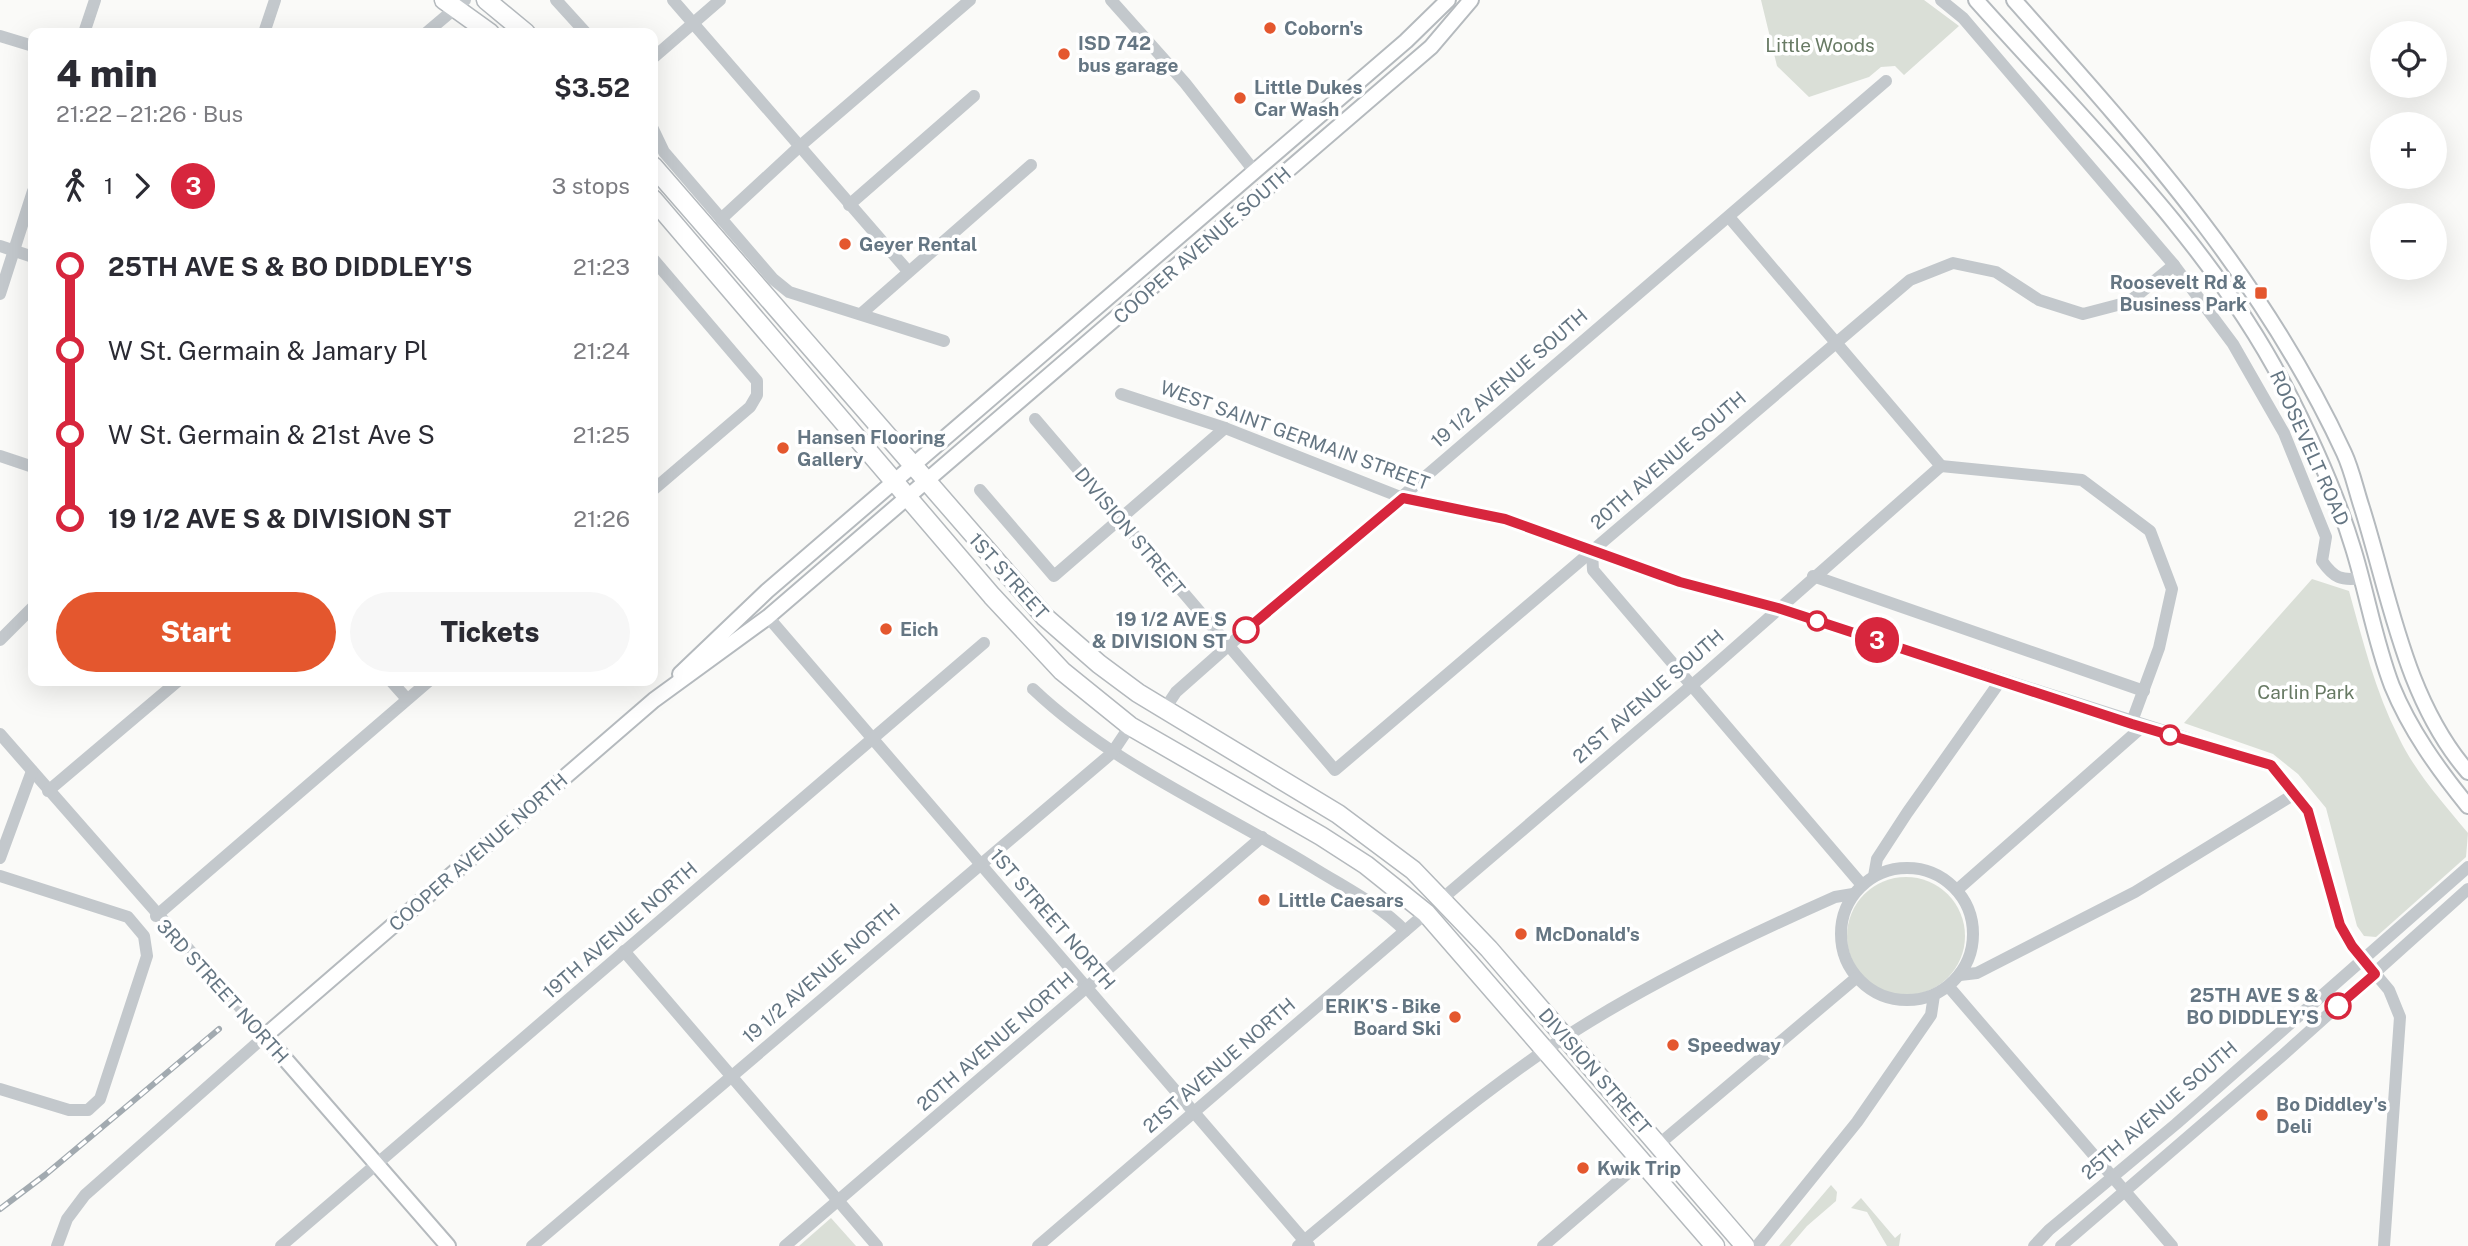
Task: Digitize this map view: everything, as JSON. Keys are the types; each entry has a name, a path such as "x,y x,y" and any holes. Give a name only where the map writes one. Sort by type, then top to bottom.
{"highway":[{"path":"486,0 520,28"},
{"path":"455,2 484,28"},
{"name":"1ST STREET","path":"658,172 1045,617 1099,664 1164,710 1338,814 1392,853 1443,898"},
{"name":"1ST STREET","path":"658,205 1039,648 1079,687 1130,726 1321,836 1366,865 1426,913"},
{"name":"DIVISION STREET","path":"1443,898 1745,1246"},
{"name":"DIVISION STREET","path":"1426,913 1715,1246"}],"main road":[{"path":"654,700 720,634 1411,37 1448,0"},
{"name":"COOPER AVENUE SOUTH","path":"926,482 1387,86 1431,47 1471,0"},
{"name":"ROOSEVELT ROAD","path":"1976,0 2186,236 2235,304 2283,382 2320,464 2362,578 2391,684 2412,729 2468,806"},
{"name":"ROOSEVELT ROAD","path":"2014,0 2203,219 2258,296 2303,370 2346,456 2407,665 2435,723 2468,772"},
{"name":"COOPER AVENUE NORTH","path":"265,1036 654,700 768,617 926,482"},
{"name":"3RD STREET NORTH","path":"265,1036 448,1246"}],"street":[{"path":"86,28 95,0"},
{"path":"266,28 275,0"},
{"path":"556,0 581,28"},
{"path":"673,0 907,270"},
{"path":"658,54 720,0"},
{"path":"721,219 800,146 970,0"},
{"path":"1111,0 1185,83 1255,172"},
{"path":"1941,0 1963,18 2174,265 2233,344 2284,433 2326,537 2322,561 2333,576 2346,581 2362,578"},
{"path":"431,28 455,2"},
{"path":"0,36 28,44"},
{"name":"19 1/2 AVENUE SOUTH","path":"1164,710 1176,692 1403,498 1480,426 1886,81"},
{"path":"850,205 974,96"},
{"path":"658,139 664,152 721,219 773,279 789,292 944,341"},
{"path":"862,313 907,270 1031,165"},
{"path":"0,294 28,207"},
{"path":"1729,217 1941,466 2082,480 2150,531 2172,589 2159,648 2144,691 2137,725 1957,890"},
{"path":"0,246 28,255"},
{"name":"20TH AVENUE SOUTH","path":"1335,770 1835,341 1910,280 1953,263 1996,272 2039,300 2083,314 2129,302 2174,265"},
{"path":"658,265 757,381 757,395 750,407 658,485"},
{"name":"WEST SAINT GERMAIN STREET","path":"1121,394 1226,428 1403,498 1505,519 1680,582 1778,608 2137,725 2271,765 2308,811 2340,925 2375,974"},
{"name":"DIVISION STREET","path":"1035,419 1335,770"},
{"path":"979,490 1054,576 1226,428"},
{"path":"0,456 28,465"},
{"name":"21ST AVENUE SOUTH","path":"1443,898 1941,466"},
{"path":"1592,552 1593,570 1858,889"},
{"path":"1813,576 2144,691"},
{"path":"0,640 28,612"},
{"name":"1ST STREET NORTH","path":"768,617 1194,1112 1304,1244"},
{"name":"19TH AVENUE NORTH","path":"281,1246 984,643"},
{"path":"1874,876 1877,859 2001,680"},
{"path":"48,791 172,686"},
{"path":"395,686 407,699"},
{"path":"156,916 423,686"},
{"path":"1033,689 1069,723 1112,753 1262,837 1381,910 1405,931"},
{"name":"19 1/2 AVENUE NORTH","path":"533,1246 1112,753 1130,726"},
{"name":"3RD STREET NORTH","path":"0,734 156,916 265,1036"},
{"path":"0,858 32,771"},
{"path":"1960,975 1977,973 2135,892 2296,793"},
{"name":"20TH AVENUE NORTH","path":"785,1246 1262,837"},
{"name":"25TH AVENUE SOUTH","path":"2034,1246 2468,867"},
{"path":"1304,1244 1488,1093 1547,1050 1627,1001 1772,925 1858,889 1874,876 1895,869 1918,869 1939,876 1957,890 1969,910 1974,932 1971,954 1960,975 1934,995 1914,1001 1892,999 1873,991 1856,978 1845,958 1840,936 1843,914 1858,889"},
{"path":"0,876 128,917 144,936 147,956 100,1099 88,1110 69,1110 0,1089"},
{"name":"25TH AVENUE SOUTH","path":"2061,1246 2375,974 2468,889"},
{"name":"21ST AVENUE NORTH","path":"1038,1246 1426,913"},
{"path":"624,951 877,1246"},
{"path":"2375,974 2389,990 2400,1017 2386,1246"},
{"path":"1658,1146 1856,978"},
{"path":"1949,986 2172,1246"},
{"path":"1757,1246 1857,1122 1931,1015 1934,995"},
{"name":"COOPER AVENUE NORTH","path":"57,1246 67,1219 85,1195 265,1036"},
{"path":"1543,1246 1642,1161"}],"green space":[{"name":"Little Woods","path":"1761,0 1924,0 1959,26 1904,75 1895,66 1881,67 1869,77 1809,97 1777,66"},
{"name":"Carlin Park","path":"2312,579 2349,591 2376,684 2399,738 2422,776 2468,833 2466,857 2376,937 2364,936 2357,926 2326,808 2298,774 2273,754 2184,723"},
{"path":"1906,877 1917,878 1939,887 1955,903 1964,925 1964,947 1955,969 1939,985 1917,994 1906,995 1895,994 1873,985 1857,969 1848,947 1847,936 1848,925 1857,903 1873,887 1895,878"},
{"path":"1831,1185 1837,1192 1836,1201 1807,1226 1790,1246 1779,1246"},
{"path":"1861,1198 1895,1238 1901,1233 1899,1246 1887,1246 1867,1212 1851,1208"},
{"path":"831,1218 856,1246 799,1246"}],"railway":[{"path":"0,1209 45,1175 219,1029"}],"bus line":[{"name":"3","path":"1246,630 1403,498 1505,519 1680,582 1778,608 2132,724 2271,765 2308,811 2340,925 2352,946 2375,974 2338,1006"}],"place":[{"name":"Coborn's","path":"1270,28"},
{"name":"ISD 742 bus garage","path":"1064,54"},
{"name":"Little Dukes Car Wash","path":"1240,98"},
{"name":"Geyer Rental","path":"845,244"},
{"name":"Roosevelt Rd & Business Park","path":"2261,293"},
{"name":"Hansen Flooring Gallery","path":"783,448"},
{"name":"Eich","path":"886,629"},
{"name":"19 1/2 AVE S & DIVISION ST","path":"1246,630"},
{"name":"Little Caesars","path":"1264,900"},
{"name":"McDonald's","path":"1521,934"},
{"name":"25TH AVE S & BO DIDDLEY'S","path":"2338,1006"},
{"name":"ERIK'S - Bike Board Ski","path":"1455,1017"},
{"name":"Speedway","path":"1673,1045"},
{"name":"Bo Diddley's Deli","path":"2262,1115"},
{"name":"Kwik Trip","path":"1583,1168"}]}
